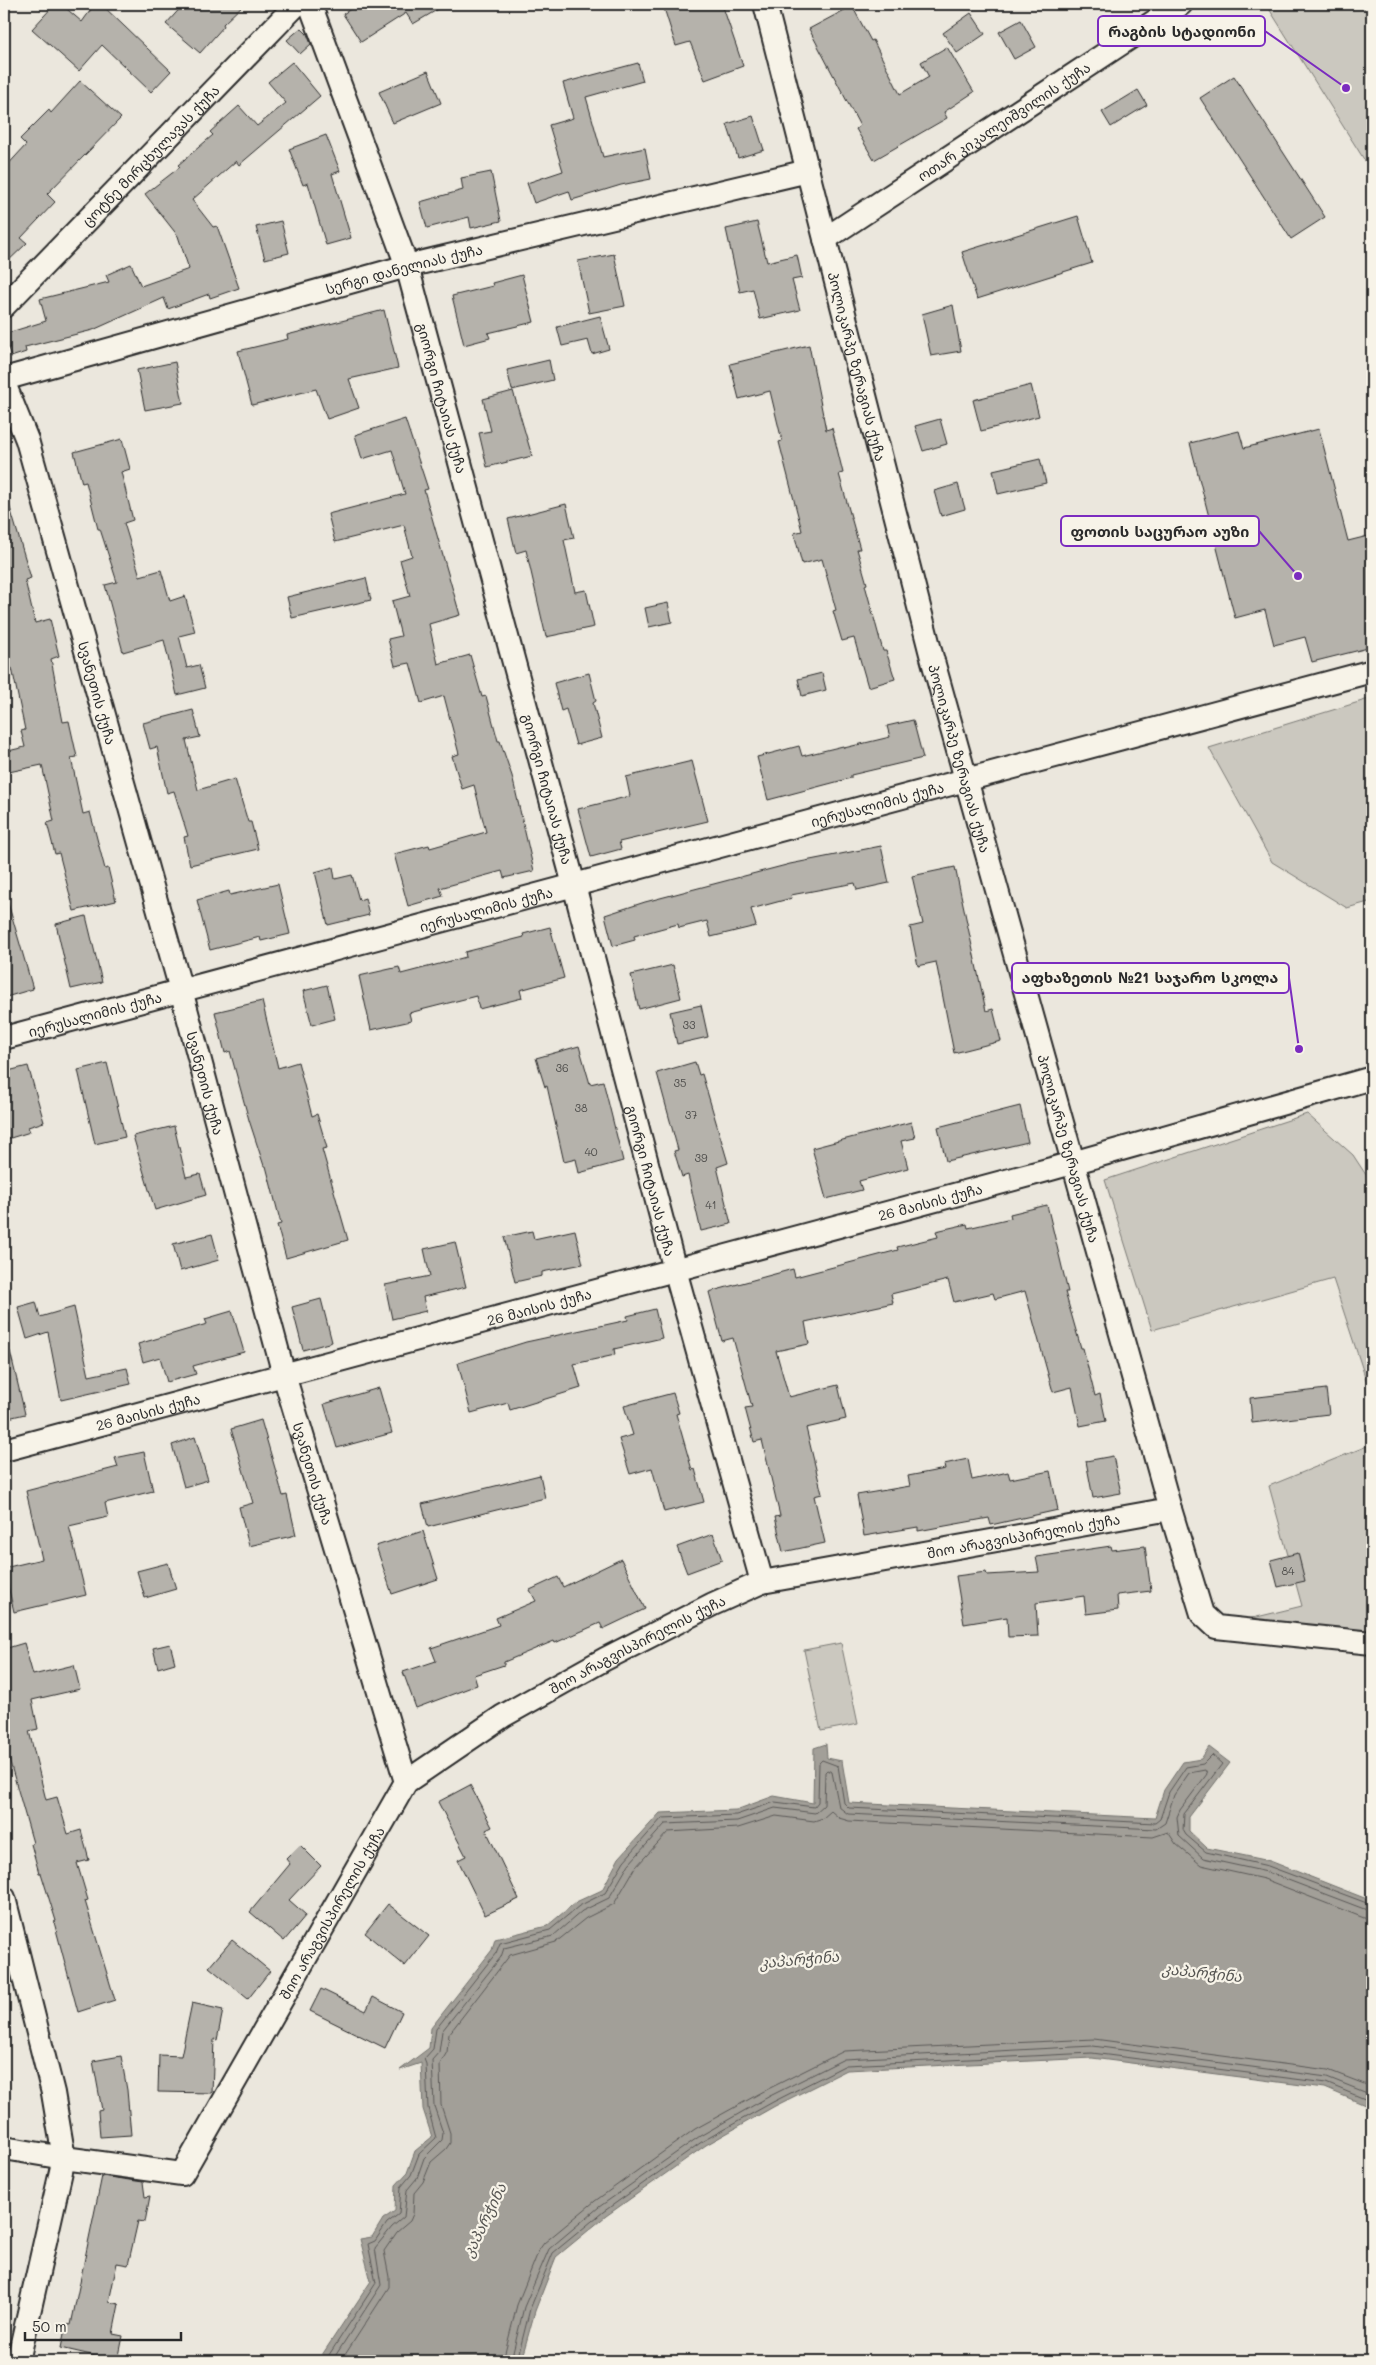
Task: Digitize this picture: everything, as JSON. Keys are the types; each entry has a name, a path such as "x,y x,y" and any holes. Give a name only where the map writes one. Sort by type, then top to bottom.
{"street":[{"name":"ცოტნე მირცხულავას ქუჩა","path":"4,306 297,4"},
{"name":"გიორგი ჩიტაიას ქუჩა","path":"310,4 407,266 574,885 675,1270 762,1582"},
{"name":"პოლიკარპე ზერაგიას ქუჩა","path":"765,4 931,654 1170,1509"},
{"name":"ოთარ კიკალეიშვილის ქუჩა","path":"825,239 1181,4"},
{"name":"სერგი დანელიას ქუჩა","path":"4,379 407,266 808,171"},
{"name":"სვანეთის ქუჩა","path":"4,383 27,440 181,990 284,1375 406,1782"},
{"name":"იერუსალიმის ქუჩა","path":"4,1038 1372,671"},
{"name":"26 მაისის ქუჩა","path":"4,1450 1073,1163 1372,1078"},
{"name":"შიო არაგვისპირელის ქუჩა","path":"64,2158 182,2174 406,1782 503,1716 580,1673 713,1604 762,1582 1170,1509"},
{"path":"1170,1509 1202,1614 1216,1627 1372,1642"},
{"path":"4,1898 53,2093 64,2158 18,2361"},
{"path":"4,2148 64,2158"}],"shaded area":[{"path":"1266,4 1372,4 1372,172"},
{"path":"1372,698 1372,901 1347,908 1272,862 1209,748"},
{"path":"1307,1114 1353,1155 1372,1184 1372,1398 1333,1279 1152,1330 1105,1180"},
{"path":"1372,1444 1372,1643 1216,1627 1302,1606 1269,1486"},
{"path":"841,1643 858,1724 821,1731 804,1650"}],"water":[{"name":"კაპარჭინა","path":"826,1744 827,1758 842,1761 849,1803 1155,1818 1164,1790 1183,1762 1201,1759 1209,1747 1230,1763 1189,1817 1189,1831 1207,1848 1270,1861 1372,1901 1372,2108 1325,2088 1092,2058 847,2070 775,2106 706,2145 606,2216 556,2257 535,2311 521,2361 321,2361 320,2358 371,2281 360,2239 372,2237 383,2219 395,2211 396,2185 407,2173 415,2151 432,2137 423,2109 421,2063 400,2070 429,2048 431,2028 492,1950 495,1939 547,1926 576,1902 602,1890 619,1858 660,1813 736,1810 774,1796 813,1803 814,1748"}],"building":[{"path":"55,4 61,4 82,22 95,4 101,4 171,71 151,92 102,45 79,71 32,29"},
{"path":"184,4 244,4 223,24 224,26 200,53 166,24"},
{"path":"358,4 447,4 413,24 406,13 361,42 343,14"},
{"path":"679,4 722,4 743,66 705,80 690,42 676,46 664,8"},
{"path":"852,6 871,41 873,40 900,94 929,77 921,62 947,47 974,92 944,112 947,118 874,160 856,129 860,126 809,29"},
{"path":"971,13 985,34 957,53 943,33"},
{"path":"1021,20 1036,47 1014,59 999,32"},
{"path":"301,28 307,34 311,44 300,54 287,40"},
{"path":"292,62 320,96 239,165 236,161 192,200 213,227 217,226 239,288 210,298 209,294 168,309 164,298 93,330 25,347 26,352 11,357 4,334 46,321 40,299 109,282 106,275 131,264 141,286 189,269 178,236 145,194 180,167 178,165 213,135 210,132 239,106 257,126 286,103 268,82"},
{"path":"638,63 643,81 586,97 603,157 645,148 651,179 621,185 572,200 569,191 534,203 527,183 563,171 549,125 573,118 563,83"},
{"path":"428,71 441,103 393,123 379,92"},
{"path":"1234,76 1325,217 1291,239 1200,98"},
{"path":"80,81 121,118 47,194 55,202 21,238 27,243 4,265 4,169 26,145 20,139 49,110 51,113"},
{"path":"1138,90 1147,105 1111,127 1102,112"},
{"path":"753,116 764,150 738,158 727,124"},
{"path":"326,135 340,171 332,174 351,238 326,245 308,183 303,185 289,149"},
{"path":"491,172 501,221 471,228 469,217 427,228 420,202 463,190 461,178"},
{"path":"1078,216 1092,263 977,299 962,252"},
{"path":"281,221 289,253 265,259 256,227"},
{"path":"757,222 767,262 797,255 802,278 792,280 800,310 760,319 753,289 740,292 726,229"},
{"path":"614,254 625,306 589,313 578,261"},
{"path":"522,275 534,322 488,333 490,338 464,345 452,296 493,286 492,283"},
{"path":"953,305 961,351 931,356 922,314"},
{"path":"384,310 398,368 349,379 359,408 327,419 316,389 252,405 238,351 288,339 287,335"},
{"path":"600,316 609,349 592,354 588,340 562,346 557,327"},
{"path":"809,345 826,430 832,428 843,473 839,474 860,549 857,549 867,584 865,585 883,651 886,651 895,679 868,687 854,638 842,641 833,611 836,610 822,559 802,564 794,533 802,531 779,442 782,441 770,391 739,399 730,364"},
{"path":"549,360 553,380 512,390 507,370"},
{"path":"175,362 183,403 145,410 137,370"},
{"path":"1031,385 1039,416 981,431 973,400"},
{"path":"513,391 532,456 487,467 479,433 491,431 483,399"},
{"path":"405,419 428,489 424,490 460,615 429,624 438,664 470,655 482,697 486,696 498,741 500,741 512,776 534,871 504,878 502,871 440,888 443,896 408,906 394,854 429,845 430,848 486,832 474,785 462,789 452,756 459,754 444,696 421,703 410,663 395,666 388,639 401,636 392,601 410,596 400,560 412,556 404,525 335,542 328,514 405,494 392,450 362,459 355,435"},
{"path":"940,419 947,444 923,451 915,426"},
{"path":"1319,429 1348,541 1372,535 1372,647 1312,662 1305,637 1274,645 1265,610 1235,618 1190,443 1239,431 1244,448"},
{"path":"122,439 130,469 121,472 133,520 124,523 140,576 161,570 170,601 185,596 195,632 179,636 187,668 199,665 205,688 177,695 164,640 123,652 105,585 117,582 100,529 98,529 86,482 82,483 74,452"},
{"path":"1040,459 1046,483 998,494 993,470"},
{"path":"958,484 965,509 941,516 934,491"},
{"path":"8,501 31,578 25,580 35,623 50,619 59,656 51,659 63,722 69,721 77,757 71,758 83,814 90,812 105,869 108,868 116,901 74,911 59,853 55,854 47,823 54,821 42,765 4,773 4,752 25,747 21,731 25,730 12,668 4,670 4,502"},
{"path":"566,504 574,538 564,540 575,592 586,590 594,627 546,637 526,550 516,553 508,519"},
{"path":"366,578 371,600 292,618 287,597"},
{"path":"668,603 672,622 649,627 645,608"},
{"path":"589,673 596,701 593,703 602,738 576,745 566,709 561,711 554,683"},
{"path":"822,673 826,690 802,696 798,679"},
{"path":"193,710 200,737 186,740 198,790 235,779 248,822 251,822 258,849 190,865 184,837 188,836 174,791 167,793 157,747 150,749 143,723"},
{"path":"913,720 923,758 851,775 851,778 768,800 757,757 799,746 802,756 843,746 844,748 890,737 887,726"},
{"path":"692,761 708,821 619,842 621,849 591,857 578,809 630,796 626,777"},
{"path":"881,846 889,883 857,890 855,883 791,895 792,898 751,909 756,926 711,937 707,921 679,928 678,924 634,936 635,940 613,946 605,915 645,902 790,864"},
{"path":"333,867 335,879 352,875 359,900 365,898 369,915 328,925 315,872"},
{"path":"955,867 986,1011 993,1009 1001,1041 954,1053 936,962 918,966 910,927 923,924 912,876"},
{"path":"278,884 290,934 261,941 260,937 210,950 197,900 229,891 230,895"},
{"path":"8,903 33,989 6,997 4,988 4,904"},
{"path":"86,916 102,982 71,989 56,924"},
{"path":"550,927 564,978 520,990 522,998 479,1009 476,996 409,1013 411,1021 371,1030 359,976 399,967 401,974 466,957 465,952 524,937 523,934"},
{"path":"673,965 681,998 639,1009 631,975"},
{"path":"327,985 335,1019 312,1025 303,991"},
{"path":"262,1001 278,1068 298,1062 312,1116 317,1114 327,1148 322,1149 348,1240 286,1258 277,1225 281,1224 266,1166 264,1166 249,1120 230,1051 225,1053 215,1012"},
{"path":"701,1005 708,1037 677,1044 670,1012"},
{"path":"579,1046 590,1084 603,1081 623,1161 579,1173 576,1159 564,1162 547,1086 545,1087 536,1058"},
{"path":"695,1062 699,1075 702,1074 728,1163 717,1167 731,1224 701,1231 688,1175 682,1177 674,1151 678,1150 657,1073"},
{"path":"107,1063 125,1137 95,1144 78,1070"},
{"path":"28,1066 44,1122 28,1127 30,1132 4,1140 4,1072"},
{"path":"1020,1106 1028,1142 946,1161 938,1127"},
{"path":"911,1122 915,1138 901,1141 908,1168 859,1181 862,1190 826,1199 812,1148"},
{"path":"174,1126 186,1177 200,1174 206,1195 155,1210 133,1136"},
{"path":"1047,1205 1068,1292 1065,1292 1081,1348 1083,1348 1095,1396 1100,1394 1106,1421 1080,1426 1072,1387 1053,1392 1025,1291 995,1299 993,1293 954,1302 948,1280 891,1294 893,1303 805,1322 809,1344 776,1351 789,1397 838,1385 846,1419 806,1428 822,1494 814,1496 825,1543 783,1552 775,1517 780,1516 762,1440 754,1442 745,1408 752,1407 733,1338 722,1341 709,1292 793,1269 795,1277 898,1250 897,1247 938,1237 936,1231 967,1224 968,1228 1011,1218 1010,1214"},
{"path":"575,1230 583,1264 542,1272 542,1276 515,1282 504,1237 532,1231 534,1239"},
{"path":"212,1234 219,1260 180,1271 173,1244"},
{"path":"455,1242 466,1287 423,1297 426,1311 392,1319 385,1285 430,1276 424,1249"},
{"path":"321,1299 332,1342 303,1350 292,1307"},
{"path":"36,1302 40,1317 74,1307 89,1376 127,1368 131,1384 61,1400 48,1332 27,1339 18,1307"},
{"path":"655,1309 662,1338 614,1349 615,1355 574,1364 581,1388 510,1410 508,1403 471,1413 458,1363 526,1342 628,1320 627,1316"},
{"path":"232,1311 244,1352 193,1366 196,1374 167,1382 160,1357 143,1362 138,1344 207,1324 205,1319"},
{"path":"10,1351 25,1414 4,1419 4,1352"},
{"path":"379,1388 392,1433 337,1448 324,1404"},
{"path":"1326,1389 1329,1414 1252,1423 1250,1398"},
{"path":"673,1393 679,1413 676,1414 692,1470 695,1469 704,1502 664,1512 652,1468 630,1474 619,1439 633,1435 624,1406"},
{"path":"261,1420 283,1496 287,1495 296,1535 249,1546 239,1507 253,1503 231,1429"},
{"path":"195,1437 208,1480 184,1487 172,1445"},
{"path":"144,1452 153,1491 105,1503 108,1517 69,1526 86,1595 14,1612 4,1568 42,1559 26,1491 118,1467 115,1458"},
{"path":"1113,1456 1121,1493 1093,1498 1086,1461"},
{"path":"968,1459 972,1480 1008,1472 1010,1479 1050,1471 1058,1510 991,1525 989,1518 918,1531 918,1527 864,1536 857,1495 910,1486 908,1476 945,1469 944,1464"},
{"path":"540,1475 545,1498 428,1527 422,1504"},
{"path":"423,1531 438,1579 392,1594 376,1546"},
{"path":"713,1534 722,1560 687,1573 677,1547"},
{"path":"1111,1546 1112,1550 1145,1546 1151,1591 1117,1595 1118,1610 1086,1614 1084,1596 1036,1603 1038,1636 1008,1637 1007,1617 964,1624 956,1576 986,1572 987,1575 1039,1572 1036,1557"},
{"path":"1298,1553 1305,1581 1278,1587 1271,1560"},
{"path":"621,1559 645,1609 603,1629 600,1623 555,1643 554,1641 504,1662 504,1665 474,1675 477,1685 416,1708 403,1672 436,1661 431,1648 499,1625 496,1618 536,1601 530,1590 558,1577 563,1587"},
{"path":"168,1563 176,1589 145,1598 137,1571"},
{"path":"24,1643 33,1675 74,1665 80,1689 32,1700 38,1729 29,1731 46,1800 57,1797 68,1834 81,1830 89,1860 77,1863 88,1900 85,1901 115,2000 78,2012 54,1922 56,1921 41,1873 39,1873 31,1844 33,1843 4,1741 4,1649"},
{"path":"170,1644 175,1663 158,1668 153,1648"},
{"path":"470,1785 492,1827 486,1830 519,1899 485,1915 458,1860 466,1856 438,1802"},
{"path":"300,1845 321,1866 289,1900 306,1915 284,1941 250,1912 290,1864 286,1859"},
{"path":"388,1904 429,1936 405,1966 365,1933"},
{"path":"232,1940 270,1971 248,1999 209,1967"},
{"path":"321,1989 366,2011 373,1997 402,2012 385,2048 310,2011"},
{"path":"192,2003 223,2010 217,2040 214,2039 212,2093 158,2092 159,2055 181,2056"},
{"path":"121,2056 127,2090 131,2135 100,2137 98,2111 102,2110 93,2061"},
{"path":"102,2176 143,2182 145,2197 150,2196 145,2222 138,2221 128,2265 117,2263 109,2302 119,2304 113,2334 123,2336 118,2361 99,2361 100,2357 61,2348 66,2324 71,2325"}],"place":[{"name":"რაგბის სტადიონი","path":"1346,88"},
{"name":"ფოთის საცურაო აუზი","path":"1298,576"},
{"name":"აფხაზეთის №21 საჯარო სკოლა","path":"1299,1049"}]}
